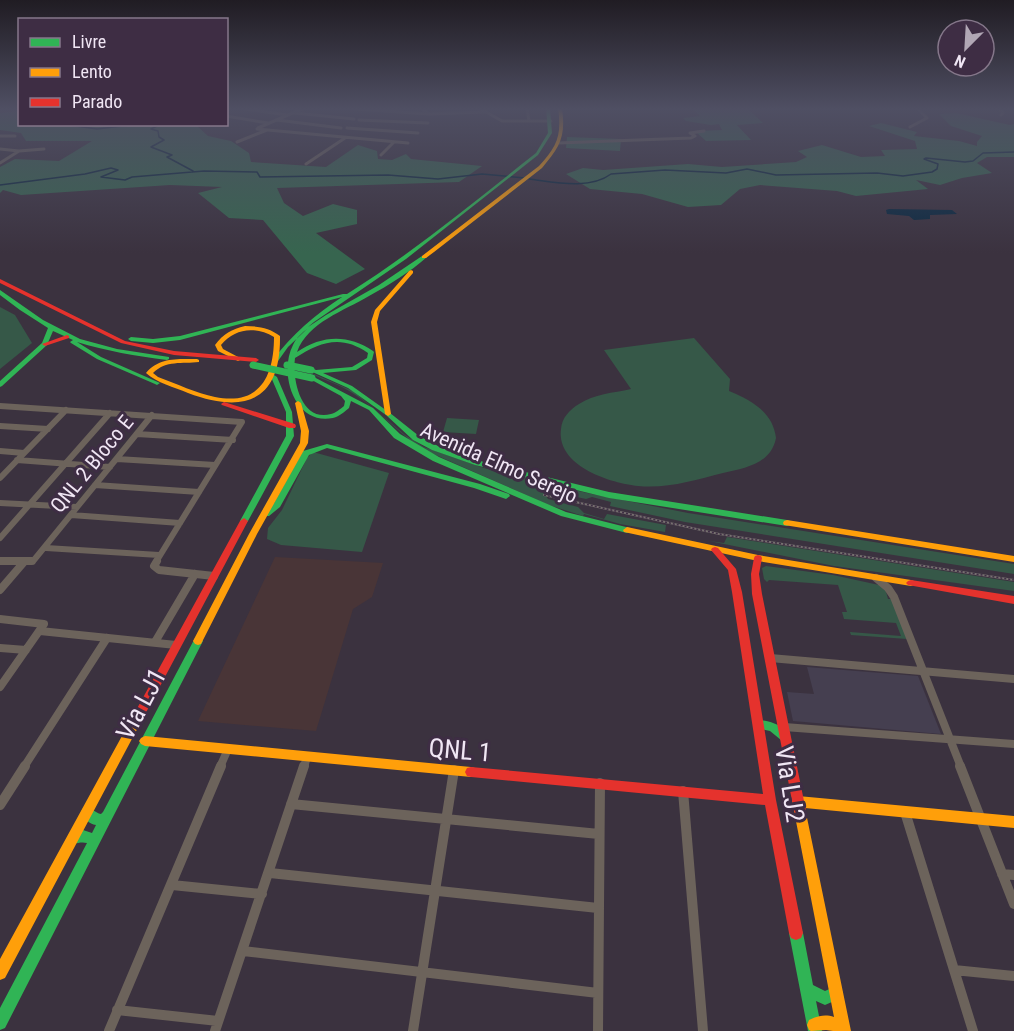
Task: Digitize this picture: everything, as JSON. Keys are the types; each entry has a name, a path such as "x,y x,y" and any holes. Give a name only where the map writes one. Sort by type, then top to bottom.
{"main road":[{"path":"276,360 286,344 304,326 422,245 533,156"},
{"path":"388,414 374,322 377,311 419,263 440,244 531,174 549,156"},
{"path":"430,238 431,241 440,244"},
{"path":"422,245 440,244"},
{"path":"291,358 296,346 310,329 419,263"},
{"name":"Avenida Elmo Serejo","path":"0,281 108,336 155,350 238,359 312,373 350,387 388,414 416,438 435,448 539,479 609,495 717,514 1014,559"},
{"path":"108,336 153,341 180,338 359,290"},
{"name":"Avenida Elmo Serejo","path":"0,292 30,315 68,338 131,353 197,361 255,363"},
{"path":"0,299 30,315 49,315 52,308"},
{"path":"197,361 159,363 149,373 156,378 225,401 255,396 269,385 274,377 277,336 273,332 258,328 234,332 219,342 220,350 238,359"},
{"path":"0,385 45,344 51,329"},
{"path":"45,344 68,338 82,350 143,378 292,426 290,413 274,377"},
{"path":"291,358 304,347 325,340 358,342 371,352 370,359 354,369 312,373"},
{"name":"Via LJ1","path":"0,1023 304,442 305,431 291,386 291,358"},
{"name":"Avenida Elmo Serejo","path":"312,373 371,409 398,436 415,448 564,514 715,550 1014,600"},
{"path":"298,403 317,415 331,416 346,407 348,401 339,389"},
{"name":"Via LJ1","path":"1,968 248,517 286,443 292,426"},
{"path":"248,517 263,517 277,505 306,453 327,446 477,486 564,514"},
{"path":"265,485 281,485"},
{"name":"Via LJ2","path":"715,550 732,569 760,725 770,800 814,1028"},
{"name":"Via LJ2","path":"758,558 755,574 757,594 844,1031"},
{"path":"972,593 1014,594"},
{"path":"760,725 773,727 786,737"},
{"name":"QNL 1","path":"146,741 770,800"},
{"path":"798,802 1014,822"},
{"path":"87,812 94,819 104,820 106,817"},
{"path":"73,838 81,835 87,836 93,839 93,843"},
{"path":"808,990 824,998 836,993"},
{"path":"814,1028 824,1021 838,1025 844,1031"}],"street":[{"path":"306,164 318,156"},
{"name":"QNL 2 Bloco E","path":"0,406 152,415"},
{"path":"0,478 66,410"},
{"name":"QNL 2 Bloco E","path":"0,538 110,413"},
{"path":"152,415 240,421 242,424 154,566 159,570 214,576"},
{"name":"QNL 2 Bloco E","path":"0,590 26,562 46,548 152,415"},
{"path":"0,426 48,429"},
{"path":"137,434 233,440"},
{"path":"0,451 24,453"},
{"path":"117,459 216,465"},
{"path":"17,460 110,466"},
{"path":"95,485 199,492"},
{"path":"0,503 77,507"},
{"path":"71,515 180,523"},
{"path":"46,548 159,555"},
{"path":"0,561 26,562"},
{"path":"155,642 195,574"},
{"path":"873,577 888,588 894,597 1014,904"},
{"path":"894,597 893,584 896,580"},
{"path":"0,619 44,624 0,687"},
{"path":"40,631 176,645"},
{"path":"0,805 107,638"},
{"path":"0,648 26,650"},
{"path":"770,658 1014,679"},
{"path":"784,727 1014,744"},
{"path":"109,1031 228,749"},
{"path":"117,1010 216,1026 270,873 307,757"},
{"path":"413,1031 454,770"},
{"path":"598,1031 600,783"},
{"path":"683,791 703,1031"},
{"path":"291,804 598,834"},
{"path":"905,812 973,1031"},
{"path":"270,873 598,908"},
{"path":"1002,874 1014,875"},
{"path":"172,885 262,894"},
{"path":"243,951 598,993"},
{"path":"954,970 1014,976"}],"shaded area":[{"path":"275,557 383,563 372,597 353,609 316,731 198,721"},
{"path":"807,667 918,676 941,734 793,721 787,692 814,694"}],"green space":[{"path":"67,156 250,156 251,162 326,167 342,156 378,156 378,159 392,160 408,156 411,159 482,166 459,182 277,188 284,203 303,216 333,204 357,210 357,224 316,233 365,269 336,284 307,273 263,220 229,218 198,193 222,187 170,185 21,195 3,190 0,193 0,167 15,159 59,161"},
{"path":"806,156 1014,156 987,157 977,163 992,173 962,178 940,185 916,180 928,189 856,196 837,191 760,185 740,189 721,205 688,207 642,194 590,189 566,174 583,168 603,170 688,164 722,167 796,162"},
{"path":"0,307 15,315 32,343 0,369"},
{"path":"694,338 730,379 729,391 745,398 766,414 776,438 769,454 756,463 740,469 681,483 649,487 613,481 576,463 567,453 562,442 561,429 567,415 575,406 591,398 631,389 604,350"},
{"path":"312,373 353,391 370,406 362,399"},
{"path":"375,410 405,435 424,447 484,468 587,493 688,513 1014,564 1014,574 685,522 610,506 611,502 592,497 586,499 550,491 544,493 548,499 578,507 584,513 604,519 607,514 666,525 665,532 620,524 584,514 583,516 549,505 422,449 411,441"},
{"path":"447,418 479,420 476,434 443,432"},
{"path":"313,452 389,473 362,552 281,545 267,539 268,528 282,510 307,458"},
{"path":"727,537 1014,582 1014,591 834,566 709,541 724,543"},
{"path":"766,566 833,575 885,588 888,599 892,599 907,639 851,635 850,632 901,636 896,623 844,619 842,612 847,612 838,585 769,580 767,582 764,579 762,568"}],"water":[{"path":"886,210 952,210 957,214 930,215 930,219 914,220 909,216 887,214"}],"waterway":[{"path":"169,156 167,157 193,171"},
{"path":"529,179 582,183 593,182 611,174 665,170 726,173 747,169 776,175 877,173 903,176 932,172 937,169 938,164 924,159 926,158 965,162 973,161 979,156"},
{"path":"0,185 85,174 111,168 118,170 101,177 125,180 132,177 204,171 257,172 260,177 388,175 438,179 482,174 525,178"}],"railway":[{"path":"544,495 719,534 1014,580"}],"traffic: fast":[{"path":"276,360 286,346 311,321 404,258 534,156"},
{"path":"342,393 348,401 347,407 331,416 319,416 308,411 300,403 291,380 290,368 296,345 302,336 319,322 367,295 424,257"},
{"path":"0,292 41,322 78,340 117,351 167,358"},
{"path":"131,339 153,341 180,338 345,295"},
{"path":"0,385 45,344 51,329"},
{"path":"293,357 321,342 332,340 352,342 371,352 370,359 354,369 319,371"},
{"path":"73,342 99,358 157,383"},
{"path":"253,365 312,378"},
{"path":"287,365 311,370"},
{"path":"311,370 350,387 388,414 416,438 435,448 478,463 609,495 787,523"},
{"path":"244,521 290,436 289,412 274,377"},
{"path":"312,378 371,409 397,436 436,459 564,514 627,530"},
{"path":"266,514 277,505 306,453 327,446 477,486 506,496"},
{"path":"0,1023 198,641"},
{"path":"760,725 773,727 785,737"},
{"path":"87,812 94,819 103,820 106,817"},
{"path":"73,838 83,836 93,839 93,843"},
{"path":"796,933 815,1031"},
{"path":"808,990 825,998 836,993"}],"traffic: slow":[{"path":"424,257 527,178 549,156"},
{"path":"388,414 374,322 377,311 411,272"},
{"path":"197,361 165,363 149,373 156,378 214,399 244,400 255,395 271,377 275,365 277,336 254,328 245,328 230,333 218,345 220,350 238,359"},
{"path":"198,641 253,534 304,443 305,431 298,403"},
{"path":"787,523 1014,559"},
{"path":"627,530 758,558 911,583"},
{"path":"0,973 138,717"},
{"path":"145,741 471,772"},
{"path":"798,802 1014,822"},
{"path":"800,811 844,1031"},
{"path":"814,1025 830,1023 844,1030"}],"traffic: jam":[{"path":"0,281 123,342 174,353 256,360"},
{"path":"45,344 67,337"},
{"path":"224,404 292,426"},
{"path":"138,717 244,521"},
{"path":"715,550 732,569 737,592 770,800 796,933"},
{"path":"758,558 755,574 757,594 800,811"},
{"path":"911,583 1014,600"},
{"path":"471,772 770,800"}]}
